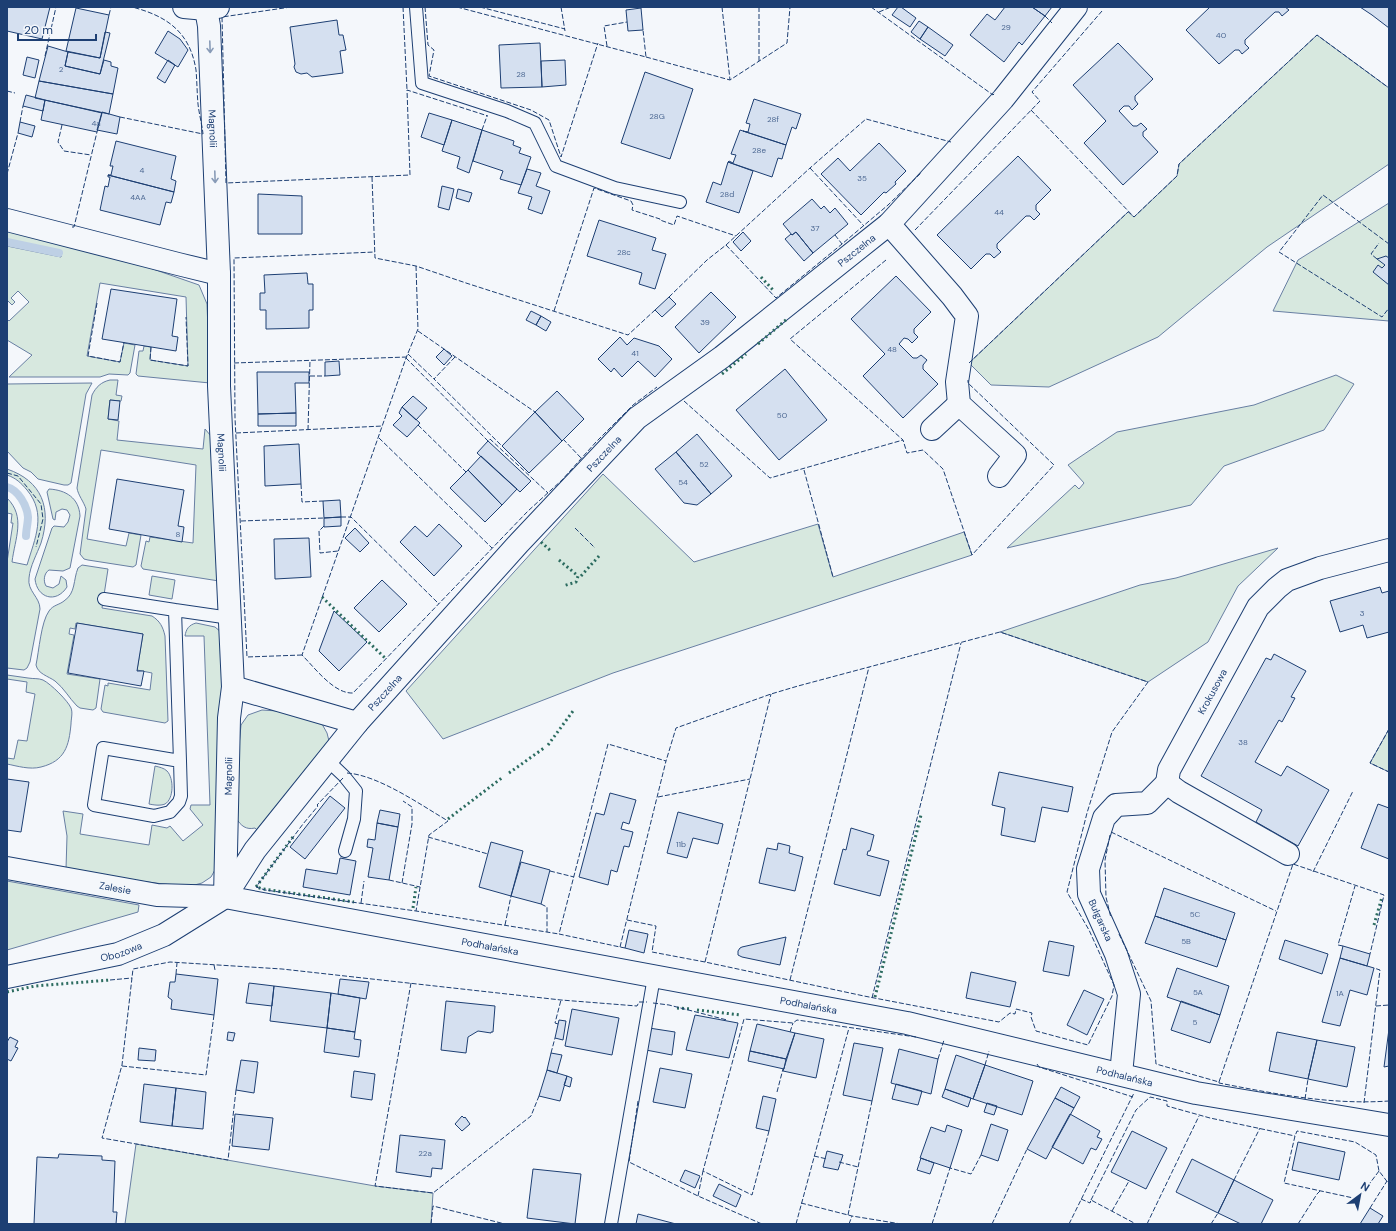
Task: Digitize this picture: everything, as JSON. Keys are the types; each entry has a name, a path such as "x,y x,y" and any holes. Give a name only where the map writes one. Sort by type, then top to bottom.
{"street":[{"name":"Pszczelna","path":"225,897 256,850 356,724 518,543 637,418 722,357 889,224 1003,99 1076,7"},
{"name":"Magnolii","path":"197,8 209,26 219,274 219,386 230,618 232,687 229,718 225,897"},
{"path":"7,220 219,274"},
{"path":"889,224 952,296 967,316 957,382 959,404 1015,455 999,476"},
{"path":"932,429 959,404"},
{"name":"Krokusowa","path":"1167,783 1169,770 1258,606 1287,580 1320,568 1389,550"},
{"path":"232,687 356,724"},
{"path":"1167,783 1179,792 1288,854"},
{"name":"Bułgarska","path":"1121,1074 1129,994 1116,954 1089,894 1088,869 1104,818 1116,805 1147,803 1167,783"},
{"name":"Zalesie","path":"7,868 157,895 225,897"},
{"name":"Obozowa","path":"7,977 118,954 164,935 225,897"},
{"name":"Podhalańska","path":"225,897 907,1023 1196,1093 1389,1125"}],"lane":[{"path":"416,7 422,83 507,111 535,124 556,166 616,188 680,202"},
{"path":"104,599 230,618"},
{"path":"175,610 180,761 180,796 176,806 170,812 154,816 94,805 103,748 180,761"},
{"path":"327,760 344,776 356,791 354,819 345,851"},
{"path":"611,1224 654,977"}],"shaded area":[{"path":"1317,35 1389,88 1389,164 1267,247 1158,337 1049,387 991,385 969,363 1128,212 1134,217 1177,176 1179,164"},
{"path":"1389,203 1389,321 1273,311 1298,260"},
{"path":"7,226 104,252 199,285 207,304 210,383 138,376 136,374 139,351 143,351 144,346 151,347 150,360 188,366 186,297 100,283 87,356 120,362 124,343 135,345 130,373 128,375 109,374 100,377 9,377 32,355 7,340 7,319 9,321 29,302 18,291 11,298 15,302 12,305 7,300 7,246 61,257 62,252 7,239"},
{"path":"1336,375 1354,384 1324,430 1224,466 1191,505 1007,548 1075,485 1079,489 1084,483 1068,465 1117,432 1254,405"},
{"path":"110,380 118,380 116,395 122,396 121,401 110,400 108,419 119,421 117,440 203,449 205,429 211,436 219,581 143,569 141,566 146,541 149,542 150,537 193,543 196,465 101,450 87,539 126,546 129,533 141,535 136,565 133,567 88,560 84,559 80,554 86,509 77,488 92,395 99,385"},
{"path":"92,383 86,394 71,483 64,485 38,479 31,472 23,468 7,451 7,384"},
{"path":"7,469 19,474 36,488 44,507 45,518 41,543 32,565 29,578 30,587 38,601 40,609 30,662 24,670 7,668 7,562 13,523 11,523 12,514 7,513 7,498 13,505 18,520 17,536 12,562 27,565 36,536 38,517 37,508 33,499 20,483 7,475"},
{"path":"603,474 694,562 818,524 833,577 964,532 972,555 613,673 443,739 406,691"},
{"path":"49,489 61,491 70,496 77,504 80,516 70,568 63,571 49,570 44,577 46,586 53,588 59,584 61,576 66,580 67,587 58,596 53,597 39,591 35,579 52,528 54,526 64,527 68,522 70,515 67,510 62,509 56,512 55,520 53,519 47,492"},
{"path":"1278,548 1238,586 1208,642 1148,682 1000,632 1140,585 1176,578"},
{"path":"82,565 108,569 102,608 152,616 162,627 165,636 168,721 165,723 103,712 101,709 105,685 108,686 108,683 150,690 152,673 137,670 143,634 76,623 75,629 70,628 69,634 74,635 67,674 100,679 96,708 93,710 80,708 77,706 55,681 41,673 37,668 36,665 46,616 54,606 64,601 71,594 76,573 78,568"},
{"path":"152,576 175,580 172,599 149,595"},
{"path":"196,623 215,627 221,632 222,680 216,868 211,877 202,883 187,887 124,879 66,869 67,836 63,811 83,814 80,834 149,845 152,825 167,828 170,826 183,841 203,825 190,809 191,805 210,805 204,636 185,636 188,628"},
{"path":"7,675 43,680 59,693 71,708 72,714 69,739 64,752 56,761 41,767 32,768 7,764 7,758 14,759 18,740 27,741 35,694 26,692 27,682 7,679"},
{"path":"262,710 278,711 322,724 327,733 330,745 257,830 255,828 244,827 236,818 237,767 241,725 248,715"},
{"path":"1389,729 1389,772 1370,763"},
{"path":"155,766 163,768 167,771 172,783 170,798 165,804 161,805 149,804"},
{"path":"7,881 139,905 138,912 7,950"},
{"path":"136,1144 375,1186 433,1193 431,1224 125,1224"}],"building":[{"path":"7,7 50,7 42,39 7,31"},
{"path":"898,7 901,7 916,18 910,27 892,15"},
{"path":"1005,7 1032,7 1045,16 1022,45 1019,42 1004,62 970,35 987,14 995,20"},
{"path":"1032,7 1052,7 1045,16"},
{"path":"1210,7 1285,7 1289,10 1282,16 1279,12 1275,12 1245,40 1245,44 1249,48 1242,54 1239,50 1235,50 1219,64 1186,30"},
{"path":"1360,7 1389,7 1389,28 1372,15"},
{"path":"76,8 109,15 100,58 66,51"},
{"path":"641,8 643,30 628,31 626,10"},
{"path":"337,20 339,35 343,35 346,50 340,51 343,73 312,77 307,73 301,74 296,72 294,67 295,64 290,27"},
{"path":"919,21 928,27 920,39 911,32"},
{"path":"928,27 953,45 945,56 920,39"},
{"path":"168,31 180,39 188,50 178,67 155,53"},
{"path":"105,32 110,33 100,74 65,66 68,52 100,58"},
{"path":"540,43 542,87 501,88 499,45"},
{"path":"1118,43 1153,79 1135,96 1135,100 1138,104 1132,110 1129,106 1124,106 1119,111 1133,126 1137,126 1141,123 1147,129 1143,132 1143,136 1158,152 1123,185 1084,143 1106,121 1073,85"},
{"path":"48,46 68,52 65,66 100,74 104,60 111,62 111,66 118,68 113,94 39,81"},
{"path":"27,57 39,60 35,78 23,75"},
{"path":"168,60 175,65 165,83 157,78"},
{"path":"565,60 566,85 542,87 541,61"},
{"path":"645,72 693,89 670,159 621,143"},
{"path":"39,81 113,94 109,114 35,98"},
{"path":"26,95 45,100 43,111 23,106"},
{"path":"754,99 801,114 796,129 792,127 786,145 743,131 748,132 750,124 746,123"},
{"path":"45,100 102,113 97,132 41,120"},
{"path":"102,112 120,117 117,134 97,130"},
{"path":"429,113 452,120 444,145 421,137"},
{"path":"452,120 482,130 469,173 457,168 460,157 442,151"},
{"path":"20,122 35,126 32,137 18,133"},
{"path":"482,130 514,141 513,145 521,148 519,153 531,157 521,185 500,179 503,171 473,161"},
{"path":"740,130 786,145 782,159 778,158 772,177 728,162 733,163 736,155 731,154"},
{"path":"116,141 176,156 171,179 176,181 174,192 108,175 111,175 113,166 110,166"},
{"path":"879,143 906,171 895,182 896,184 886,193 884,192 861,215 821,174 838,158 850,171"},
{"path":"1018,156 1051,190 1036,205 1036,210 1040,214 1034,220 1030,216 1026,216 997,244 997,248 1001,252 994,258 990,254 986,254 971,269 937,235"},
{"path":"728,162 753,171 739,213 706,202 713,182 721,185"},
{"path":"527,169 541,173 536,186 550,191 542,214 528,209 532,197 518,193"},
{"path":"108,175 174,192 171,203 166,202 160,225 100,210 105,186 108,187 110,177 108,177"},
{"path":"442,186 454,189 449,210 438,207"},
{"path":"458,189 472,193 469,202 456,198"},
{"path":"258,194 302,196 302,234 258,234"},
{"path":"812,199 821,209 824,206 830,213 835,208 848,224 813,253 796,232 792,235 783,224"},
{"path":"599,220 656,238 652,250 666,254 655,289 639,284 642,273 587,256"},
{"path":"743,232 751,241 741,251 733,242"},
{"path":"796,232 813,253 804,261 785,239"},
{"path":"1386,256 1389,258 1389,285 1373,272 1378,265 1382,268 1385,265 1377,259"},
{"path":"307,273 308,284 313,284 313,310 309,310 309,328 266,329 266,310 260,310 260,293 265,293 264,275"},
{"path":"896,276 931,312 914,329 914,333 918,337 912,343 908,339 904,338 899,344 913,358 917,358 921,355 927,360 923,365 923,369 938,384 903,418 863,376 885,354 851,319"},
{"path":"111,289 177,299 172,336 178,337 176,351 102,339"},
{"path":"711,292 736,317 699,353 675,327"},
{"path":"669,297 676,304 662,317 655,310"},
{"path":"531,311 541,316 536,325 526,320"},
{"path":"541,316 551,322 546,331 536,325"},
{"path":"620,337 627,345 634,338 659,346 672,359 655,377 638,361 622,377 614,368 611,372 598,359"},
{"path":"444,349 452,356 444,365 436,357"},
{"path":"339,361 340,375 325,376 325,362"},
{"path":"785,369 827,420 779,460 736,410"},
{"path":"257,372 309,372 309,383 295,383 296,413 258,414"},
{"path":"557,391 584,419 562,441 535,412"},
{"path":"413,396 427,408 416,420 402,407"},
{"path":"110,400 120,401 118,420 108,419"},
{"path":"402,407 420,423 407,437 393,425 402,416 399,413"},
{"path":"535,412 562,441 529,473 502,446"},
{"path":"296,413 296,426 258,426 258,414"},
{"path":"697,434 732,476 711,494 676,452"},
{"path":"488,441 531,481 520,492 477,453"},
{"path":"299,444 301,484 265,486 264,446"},
{"path":"676,452 711,494 697,505 684,503 655,469"},
{"path":"481,456 517,489 502,505 468,470"},
{"path":"468,470 502,505 485,522 450,488"},
{"path":"117,479 184,490 178,526 184,527 182,542 109,529"},
{"path":"340,500 341,517 324,518 323,501"},
{"path":"341,517 341,526 324,527 324,518"},
{"path":"439,524 462,546 434,576 400,542 415,526 427,537"},
{"path":"355,528 369,543 360,552 345,538"},
{"path":"309,538 311,577 275,579 274,539"},
{"path":"382,580 407,604 379,632 354,608"},
{"path":"1380,587 1382,593 1389,591 1389,632 1367,638 1363,625 1340,632 1330,601"},
{"path":"334,611 367,642 339,671 319,651"},
{"path":"77,623 143,634 137,671 144,671 141,686 68,673"},
{"path":"1274,654 1306,671 1291,697 1295,698 1282,722 1279,720 1255,762 1281,776 1287,766 1329,790 1298,846 1256,822 1262,810 1201,776 1266,658 1271,660"},
{"path":"999,772 1073,787 1068,812 1042,807 1035,842 1001,835 1005,808 992,805"},
{"path":"7,779 29,782 21,832 7,830"},
{"path":"610,793 636,800 629,824 623,822 621,829 633,832 629,847 624,846 617,872 611,870 608,885 579,877 596,813 604,815"},
{"path":"330,796 345,808 305,859 290,847"},
{"path":"1378,804 1389,808 1389,859 1361,848"},
{"path":"380,810 400,814 398,827 377,823"},
{"path":"678,812 723,824 718,844 693,838 687,858 667,853"},
{"path":"377,823 398,827 389,880 368,877 373,848 367,847 368,839 375,840"},
{"path":"851,828 874,835 870,851 868,851 867,855 889,861 880,896 834,884 843,849 846,850"},
{"path":"491,842 523,851 511,896 479,887"},
{"path":"778,843 790,846 789,853 803,857 795,891 759,883 767,848 777,850"},
{"path":"340,858 356,861 350,895 303,887 306,869 337,874"},
{"path":"521,862 550,870 541,904 511,896"},
{"path":"1164,888 1235,913 1226,940 1155,916"},
{"path":"1155,916 1226,940 1217,967 1145,943"},
{"path":"629,930 648,934 644,953 625,948"},
{"path":"786,937 780,965 738,955 738,951 742,947"},
{"path":"1285,940 1328,954 1322,974 1279,959"},
{"path":"1049,941 1074,946 1069,976 1043,971"},
{"path":"1343,946 1370,954 1367,966 1340,958"},
{"path":"1340,958 1374,968 1367,995 1350,990 1340,1026 1322,1022"},
{"path":"1177,968 1229,986 1220,1015 1167,997"},
{"path":"971,972 1016,982 1010,1007 966,998"},
{"path":"176,974 218,979 214,1015 171,1009 172,1000 168,997 170,982 175,982"},
{"path":"340,979 369,982 366,999 338,994"},
{"path":"249,983 274,986 272,1006 246,1003"},
{"path":"274,986 331,993 327,1028 270,1021"},
{"path":"1084,990 1104,999 1087,1035 1067,1025"},
{"path":"331,993 360,998 355,1032 327,1028"},
{"path":"446,1001 495,1006 493,1032 478,1031 468,1037 466,1053 441,1050"},
{"path":"1181,1001 1220,1015 1210,1043 1171,1030"},
{"path":"572,1009 619,1018 612,1055 565,1046"},
{"path":"695,1015 738,1023 729,1058 686,1050"},
{"path":"559,1020 566,1021 563,1040 555,1038"},
{"path":"757,1024 795,1033 786,1059 750,1051"},
{"path":"327,1028 355,1032 354,1039 361,1040 359,1057 324,1052"},
{"path":"649,1028 675,1032 672,1055 646,1050"},
{"path":"1389,1029 1389,1066 1384,1067"},
{"path":"228,1032 235,1033 233,1041 227,1040"},
{"path":"1277,1032 1317,1040 1308,1079 1269,1071"},
{"path":"795,1033 824,1039 816,1078 783,1071"},
{"path":"10,1037 18,1041 15,1047 18,1048 11,1061 7,1059 7,1042"},
{"path":"1317,1040 1355,1047 1347,1087 1308,1079"},
{"path":"854,1043 883,1048 872,1101 843,1095"},
{"path":"139,1048 156,1050 155,1061 138,1060"},
{"path":"899,1049 938,1059 931,1094 891,1083"},
{"path":"750,1051 786,1059 784,1069 748,1061"},
{"path":"551,1053 562,1055 557,1073 547,1070"},
{"path":"956,1055 985,1065 973,1099 945,1089"},
{"path":"241,1060 258,1062 254,1093 236,1090"},
{"path":"985,1065 1033,1081 1022,1115 973,1099"},
{"path":"660,1068 692,1074 685,1108 653,1102"},
{"path":"547,1070 567,1076 560,1101 539,1096"},
{"path":"354,1071 375,1074 372,1100 351,1097"},
{"path":"567,1076 572,1078 570,1087 564,1085"},
{"path":"144,1084 176,1088 172,1126 140,1122"},
{"path":"896,1084 922,1091 918,1105 892,1099"},
{"path":"1061,1087 1080,1097 1074,1108 1055,1098"},
{"path":"176,1088 206,1092 203,1129 172,1126"},
{"path":"945,1089 971,1098 968,1107 942,1097"},
{"path":"763,1096 776,1099 769,1131 756,1128"},
{"path":"1055,1098 1074,1108 1046,1159 1027,1149"},
{"path":"987,1103 997,1106 994,1115 984,1112"},
{"path":"235,1114 273,1118 269,1150 232,1146"},
{"path":"1070,1114 1100,1131 1097,1137 1102,1139 1096,1150 1091,1148 1083,1164 1052,1147"},
{"path":"462,1116 464,1118 465,1117 470,1124 462,1131 455,1124"},
{"path":"991,1124 1008,1130 998,1161 981,1155"},
{"path":"947,1125 962,1130 950,1168 920,1158 931,1127 945,1132"},
{"path":"1132,1131 1167,1148 1146,1189 1111,1172"},
{"path":"400,1135 445,1140 442,1169 432,1168 431,1177 396,1172"},
{"path":"1298,1142 1345,1152 1339,1180 1292,1170"},
{"path":"827,1151 843,1155 838,1170 823,1167"},
{"path":"59,1154 102,1156 102,1160 115,1161 113,1212 117,1212 116,1224 34,1224 37,1157 58,1158"},
{"path":"921,1158 934,1163 930,1174 917,1170"},
{"path":"1192,1159 1234,1180 1218,1213 1176,1192"},
{"path":"533,1169 581,1174 575,1224 527,1218"},
{"path":"685,1170 700,1176 695,1188 680,1181"},
{"path":"1234,1180 1273,1200 1261,1224 1241,1224 1218,1213"},
{"path":"719,1184 741,1195 736,1207 713,1196"},
{"path":"1370,1208 1383,1216 1378,1224 1360,1224"},
{"path":"638,1214 676,1224 636,1224"}],"waterway":[{"path":"7,242 59,253"},
{"path":"7,487 15,491 26,508 28,517 26,536"}],"hedge":[{"path":"761,277 773,290"},
{"path":"758,344 788,318"},
{"path":"722,374 746,354"},
{"path":"541,542 552,552"},
{"path":"581,576 599,556"},
{"path":"559,560 578,576 576,582 563,586"},
{"path":"322,597 385,658"},
{"path":"548,745 573,711"},
{"path":"509,773 544,748"},
{"path":"448,819 503,777"},
{"path":"875,997 921,815"},
{"path":"293,837 256,887 354,902"},
{"path":"413,908 416,887"},
{"path":"1374,925 1382,897"},
{"path":"7,992 35,986 110,980"},
{"path":"677,1008 691,1009"},
{"path":"697,1010 741,1015"}],"fence":[{"path":"45,56 56,7"},
{"path":"109,15 111,7"},
{"path":"120,117 203,134 198,104 196,70 188,45 175,28 166,21 156,15 132,7"},
{"path":"291,7 222,17 226,183 410,175 407,90 488,116"},
{"path":"403,7 407,90"},
{"path":"425,7 428,45 434,50 429,76 531,110 549,120 561,157 598,43"},
{"path":"457,7 646,57 643,30"},
{"path":"480,7 565,29"},
{"path":"561,7 565,31"},
{"path":"722,7 730,80"},
{"path":"759,7 759,61"},
{"path":"646,57 730,80 787,43 790,7"},
{"path":"871,7 993,95 995,93"},
{"path":"879,12 891,7"},
{"path":"915,230 1040,101 1032,92 1102,11"},
{"path":"1045,16 1052,23"},
{"path":"607,46 604,26 627,22"},
{"path":"1031,110 1134,217 1177,176 1179,164 1317,35 1389,88"},
{"path":"7,91 15,93"},
{"path":"20,122 23,106"},
{"path":"482,130 487,116"},
{"path":"669,297 707,260 726,245 866,119 951,142"},
{"path":"62,125 58,142 64,151 91,155"},
{"path":"72,227 74,227 97,132"},
{"path":"7,174 18,133"},
{"path":"810,168 864,226"},
{"path":"835,235 842,244 888,205 922,172"},
{"path":"372,177 375,258 416,266 628,335 655,310"},
{"path":"554,311 594,188 631,201 633,205 632,210 674,225 677,216 736,236"},
{"path":"1389,244 1323,195 1279,252 1382,317 1389,308"},
{"path":"969,363 1128,212"},
{"path":"1377,259 1371,254 1379,243"},
{"path":"726,245 776,298 842,244"},
{"path":"302,655 247,657 235,418 234,258 375,252"},
{"path":"886,260 790,339 903,440 907,453 923,450 943,469 972,555 1054,465 968,383 968,380"},
{"path":"416,266 418,329 406,358 302,655 325,679 339,689 353,693 528,511 562,480 596,442 633,405 657,387"},
{"path":"97,303 88,356 120,362 124,342"},
{"path":"151,347 150,360 188,366 186,317"},
{"path":"418,331 535,412"},
{"path":"408,354 434,379"},
{"path":"234,363 407,357"},
{"path":"455,357 434,379 502,446"},
{"path":"406,358 488,441 490,439 548,493"},
{"path":"308,430 310,360"},
{"path":"310,376 325,376"},
{"path":"684,401 770,478 903,440"},
{"path":"418,425 466,472"},
{"path":"236,433 383,426"},
{"path":"379,438 492,548"},
{"path":"563,439 581,458"},
{"path":"804,470 833,577"},
{"path":"7,473 18,476 41,504 43,519 36,547"},
{"path":"301,484 302,502 323,501"},
{"path":"341,517 351,517 439,604"},
{"path":"241,521 324,518"},
{"path":"324,526 319,531 320,553 338,551"},
{"path":"575,528 595,548"},
{"path":"627,920 656,926 652,952 864,996 999,1022 1010,1013 1015,1014 1016,1009 1032,1013 1031,1017 1036,1031 1088,1045 1112,996 1114,985 1089,930 1067,892 1087,813 1112,732 1148,682 1000,632 798,686 771,694 676,728 666,761"},
{"path":"872,998 961,643"},
{"path":"790,980 869,667"},
{"path":"705,962 771,694"},
{"path":"1389,729 1370,763 1389,772"},
{"path":"620,947 666,761 608,744 559,934 620,947 625,948"},
{"path":"347,773 372,779 385,785 412,799 448,821 429,835 416,911"},
{"path":"343,778 317,805 318,806 256,887 265,890 416,911 559,934"},
{"path":"658,797 750,779"},
{"path":"1313,872 1353,791"},
{"path":"402,883 412,824 412,807 403,801"},
{"path":"1111,832 1276,911"},
{"path":"1110,835 1105,860 1106,897 1111,918"},
{"path":"428,837 488,854"},
{"path":"1219,1082 1293,864 1384,895 1370,954"},
{"path":"550,871 574,877"},
{"path":"389,880 420,887"},
{"path":"361,903 364,881"},
{"path":"1343,946 1338,945 1355,886"},
{"path":"505,925 511,896"},
{"path":"541,904 547,907 547,932"},
{"path":"1119,934 1151,1001 1156,1064 1219,1083 1282,1095 1324,1100 1367,1102 1389,1101"},
{"path":"236,1090 228,1160 102,1138 122,1065 133,969 170,962 282,969 561,1000 637,1006 639,1002 647,1002"},
{"path":"176,974 177,963"},
{"path":"214,965 215,970"},
{"path":"1364,1103 1380,970 1374,968"},
{"path":"110,980 132,978"},
{"path":"411,983 375,1186 433,1193 531,1116 539,1096"},
{"path":"558,1024 555,1023 561,1000"},
{"path":"653,1003 669,1005 727,1020"},
{"path":"1376,1006 1389,1005"},
{"path":"122,1066 206,1075 214,1015"},
{"path":"769,1131 752,1195 703,1171 744,1019 793,1023 797,1020 916,1037"},
{"path":"790,1032 793,1023"},
{"path":"796,1224 849,1028"},
{"path":"551,1053 555,1038"},
{"path":"938,1059 944,1040"},
{"path":"985,1065 989,1051"},
{"path":"1037,1064 1039,1067 1133,1097"},
{"path":"777,1092 783,1069"},
{"path":"1305,1099 1308,1079"},
{"path":"1069,1224 1134,1093"},
{"path":"1091,1200 1136,1110 1150,1097 1167,1101 1167,1106 1210,1118 1295,1136"},
{"path":"638,1101 629,1162 698,1196 762,1224"},
{"path":"848,1215 872,1101"},
{"path":"1147,1224 1199,1116"},
{"path":"1234,1180 1260,1128"},
{"path":"1379,1171 1358,1199 1284,1183 1297,1131 1355,1142 1376,1155 1379,1171 1389,1184"},
{"path":"992,1224 1027,1149"},
{"path":"932,1224 950,1168 971,1174 981,1155"},
{"path":"814,1156 827,1159"},
{"path":"839,1162 858,1167"},
{"path":"698,1196 703,1171"},
{"path":"1112,1211 1129,1181"},
{"path":"1370,1208 1387,1181"},
{"path":"1298,1224 1320,1191"},
{"path":"1081,1199 1090,1203 1091,1200 1136,1224"},
{"path":"801,1203 852,1216 901,1224"},
{"path":"431,1224 433,1206 505,1224"},
{"path":"1211,1224 1218,1213"},
{"path":"849,1224 852,1216"}]}
